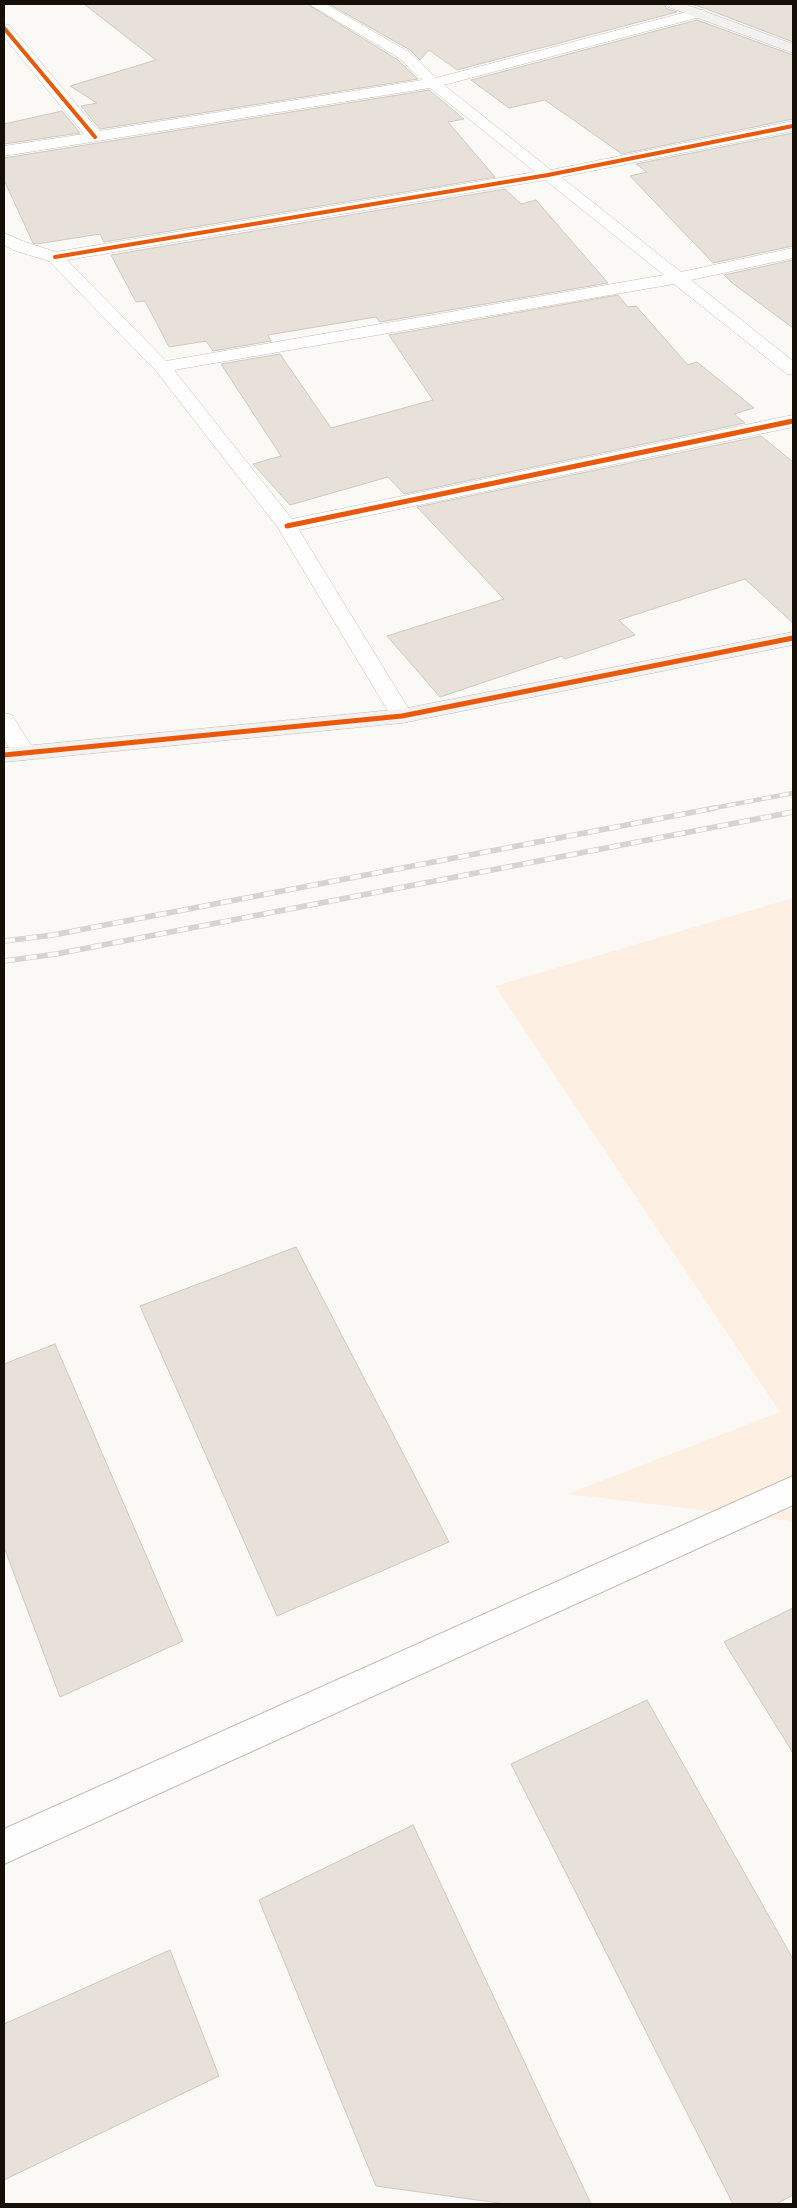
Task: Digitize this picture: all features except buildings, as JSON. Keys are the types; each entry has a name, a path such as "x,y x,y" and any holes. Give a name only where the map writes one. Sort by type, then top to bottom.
{"street":[{"path":"316,4 404,55 433,83 793,370"},
{"path":"673,4 793,49"},
{"path":"4,151 433,83 699,13"},
{"path":"4,28 95,137"},
{"path":"4,238 27,249 55,257 548,175 793,126"},
{"path":"162,367 678,278 793,253"},
{"path":"55,257 162,367 287,526 402,716"},
{"path":"287,526 793,422"},
{"path":"4,720 14,754 246,733 402,716 793,638"}],"lane":[{"path":"4,1847 793,1490"}],"shaded area":[{"path":"793,898 793,1521 567,1494 780,1412 495,986"}],"railway":[{"path":"709,809 793,793"},
{"path":"4,941 53,935 715,808"},
{"path":"4,961 56,954 793,812"}],"cycle path":[{"path":"4,28 95,137"},
{"path":"55,257 548,175 793,126"},
{"path":"287,526 793,421"},
{"path":"4,755 402,716 793,638"}]}
